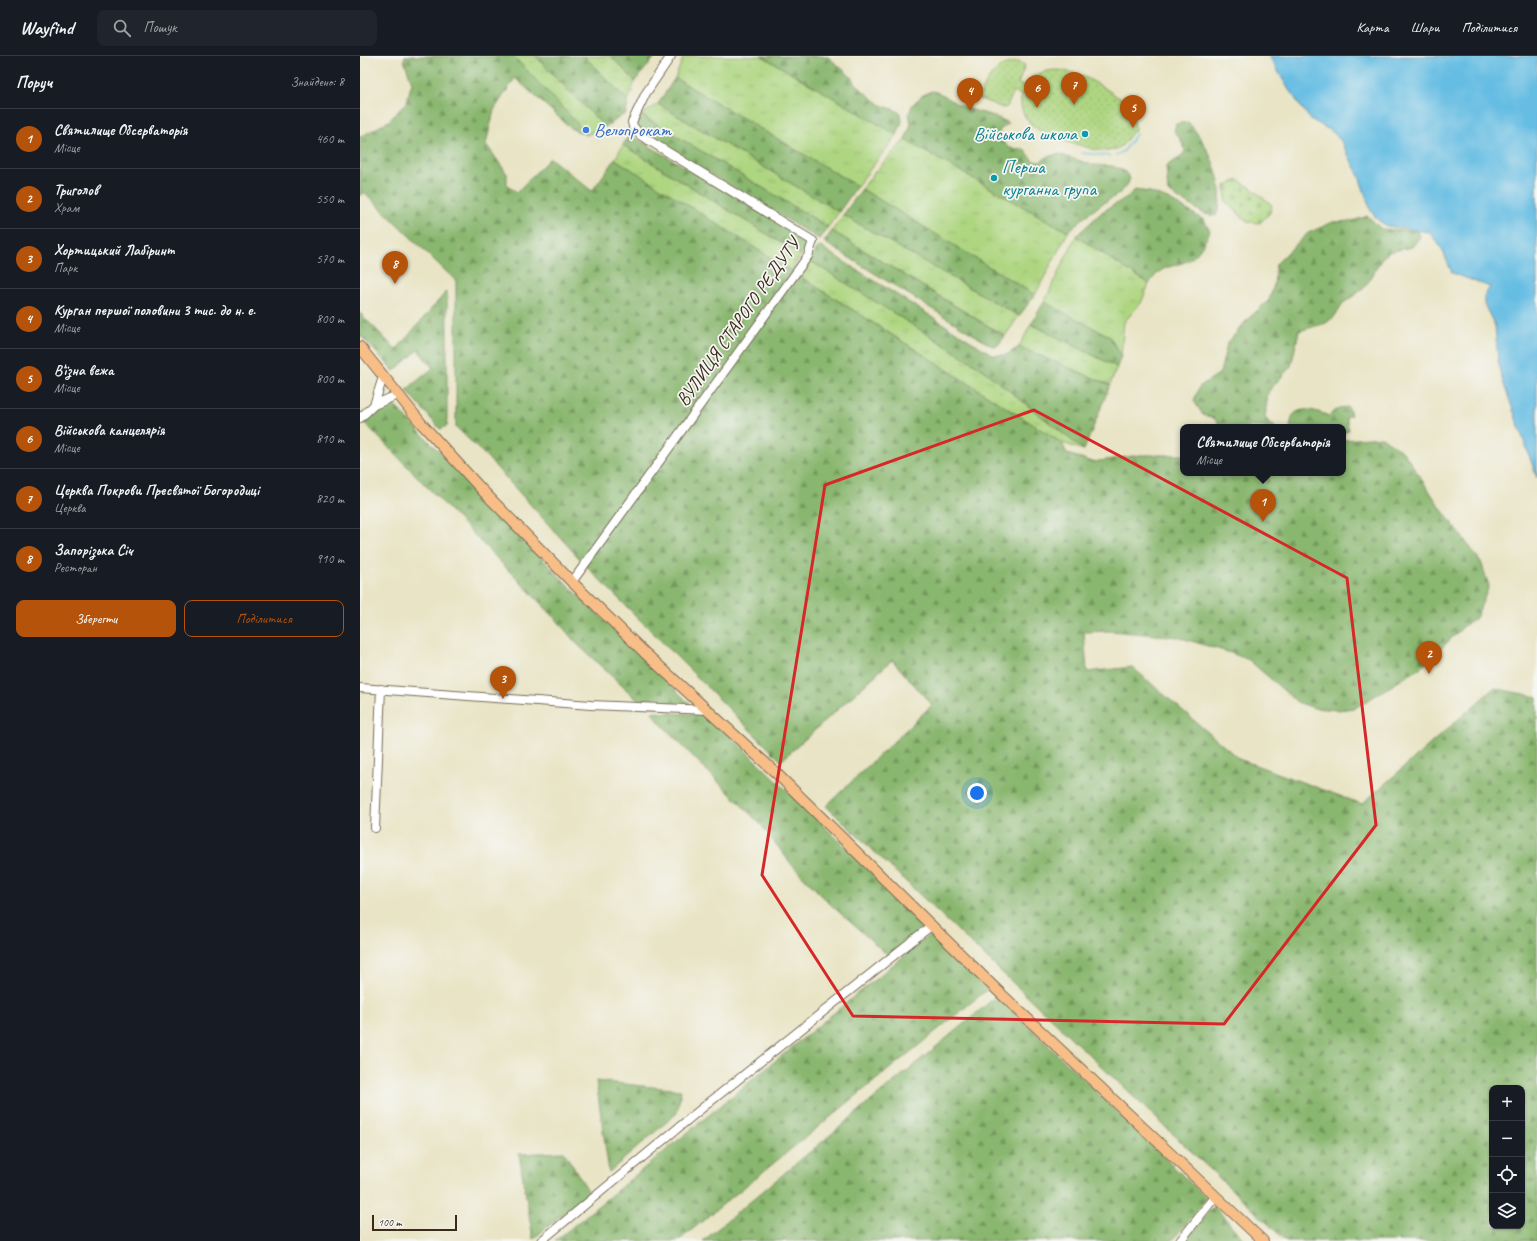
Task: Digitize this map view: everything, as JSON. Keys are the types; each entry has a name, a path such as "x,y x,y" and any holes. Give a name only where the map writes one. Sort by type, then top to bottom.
{"main road":[{"path":"360,347 397,395 483,491 572,582 646,654 708,710 932,924 996,989 1263,1241"}],"street":[{"name":"ВУЛИЦЯ СТАРОГО РЕДУТУ","path":"572,582 808,256 813,241 640,135 633,126 632,122 646,93 671,56"},
{"path":"374,405 383,377"},
{"path":"360,418 374,405 397,395"},
{"path":"360,688 592,705 708,710"},
{"path":"375,828 381,689"},
{"path":"541,1241 701,1109 932,924"},
{"path":"1180,1241 1215,1197"}],"highlighted area":[{"path":"1034,410 1347,578 1376,825 1224,1024 853,1016 762,875 825,485"}],"green space":[{"path":"405,56 513,56 587,135 572,129 515,78 494,110 486,144 507,174 507,186 517,192 550,158 592,191 615,159 1062,443 1067,454 1093,462 1140,455 1180,455 1180,476 1346,476 1346,440 1382,437 1404,453 1442,510 1481,562 1489,586 1476,618 1464,626 1422,667 1355,708 1337,710 1314,708 1297,702 1249,660 1178,637 1111,631 1084,632 1087,672 1132,667 1239,759 1362,804 1494,688 1537,697 1537,1241 1286,1241 826,806 932,705 892,660 781,761 589,569 487,457 456,427 456,281 364,192 360,196 360,137 389,121 406,103 412,83 404,60"},
{"path":"513,56 535,56 605,127 587,135"},
{"path":"535,56 584,56 628,101 626,113 605,127"},
{"path":"584,56 611,56 635,81 628,101"},
{"path":"611,56 654,56 655,57 635,81"},
{"path":"684,56 762,56 897,135 857,186 675,78"},
{"path":"762,56 827,56 848,74 862,90 881,105 900,112 902,121 897,135"},
{"path":"1020,62 1025,65 1018,84 1026,87 1033,77 1045,71 1058,70 1071,72 1097,83 1131,106 1134,111 1134,125 1136,126 1134,132 1132,132 1124,143 1116,149 1109,151 1096,150 1059,139 1039,130 1031,124 1025,116 1021,107 1021,95 1013,92 1007,107 1003,108 978,98 993,72 1004,65"},
{"path":"675,78 857,186 839,212 658,104"},
{"path":"932,91 962,106 1008,123 999,131 999,138 1009,148 1024,149 1033,161 1040,162 1047,157 1058,154 1093,165 1112,166 1124,171 1130,178 1128,183 1122,192 1095,209 1068,232 905,140 911,124 909,113 913,104 923,95"},
{"path":"658,104 839,212 828,227 641,115"},
{"path":"641,115 828,227 819,239 647,136 636,124"},
{"path":"1188,122 1209,153 1218,179 1220,204 1216,216 1205,214 1168,192 1166,166 1181,157 1185,151 1181,140 1174,131 1176,124"},
{"path":"629,134 810,241 801,255 623,145"},
{"path":"905,140 1068,232 1035,295 862,189 874,173"},
{"path":"623,145 801,255 791,271 615,159"},
{"path":"1238,180 1250,187 1272,205 1270,213 1260,223 1248,222 1226,202 1225,186"},
{"path":"862,189 1035,295 1019,316 843,215"},
{"path":"1135,190 1150,192 1170,200 1204,220 1210,231 1194,257 1185,262 1165,268 1157,274 1149,284 1076,236 1102,212 1127,197"},
{"path":"843,215 1019,316 1005,336 832,231"},
{"path":"1368,216 1381,229 1418,231 1420,237 1412,247 1389,252 1382,258 1363,289 1342,304 1335,316 1326,323 1299,331 1291,366 1268,392 1265,418 1272,424 1219,424 1214,418 1203,415 1194,401 1199,387 1220,373 1227,344 1247,320 1269,300 1274,285 1276,264 1308,233 1333,222 1352,221"},
{"path":"832,231 1005,336 998,345 992,346 824,242"},
{"path":"1076,236 1149,284 1141,303 1124,322 1121,356 1109,336 1044,302"},
{"path":"819,246 993,355 1006,355 1019,347 1110,385 1084,450 978,366 809,260"},
{"path":"809,260 978,366 1084,450 1062,443 798,275"},
{"path":"447,291 447,426 440,429 406,390 433,368 418,350 394,371 360,335 360,313 396,350"},
{"path":"1044,302 1109,336 1121,356 1117,367 1031,324"},
{"path":"1031,324 1117,367 1110,385 1019,347"},
{"path":"390,401 566,583 694,708 644,706 575,642 557,620 362,420"},
{"path":"1348,407 1351,415 1346,418 1349,430 1346,432 1346,424 1291,424 1292,417 1299,411 1310,410 1329,416 1339,408"},
{"path":"652,712 708,715 926,924 889,956 831,905 792,865 762,826 660,723"},
{"path":"933,932 989,988 678,1241 555,1241"},
{"path":"997,996 1207,1199 1172,1241 703,1241"},
{"path":"596,1081 681,1090 677,1113 609,1172"},
{"path":"564,1152 589,1192 533,1239 519,1154"},
{"path":"1214,1206 1245,1241 1184,1241"}],"water":[{"path":"1269,56 1537,56 1537,478 1501,376 1495,326 1484,304 1484,296 1490,287 1452,273 1442,249 1429,232 1387,226 1378,220 1371,211 1359,176 1341,141 1333,132 1310,119 1289,90"}],"waterway":[{"path":"1116,155 1124,151 1136,134"},
{"path":"1082,153 1109,156"}],"place":[{"name":"Церква Покрови Пресвятої Богородиці","path":"1074,105"},
{"name":"Військова канцелярія","path":"1037,108"},
{"name":"Курган першої половини 3 тис. до н. е.","path":"970,111"},
{"name":"В'їзна вежа","path":"1133,128"},
{"name":"Велопрокат","path":"586,130"},
{"name":"Військова школа","path":"1085,134"},
{"name":"Перша курганна група","path":"994,178"},
{"name":"Запорізька Січ","path":"395,284"},
{"name":"Святилище Обсерваторія","path":"1263,522"},
{"name":"Триголов","path":"1429,674"},
{"name":"Хортицький Лабіринт","path":"503,699"}]}
